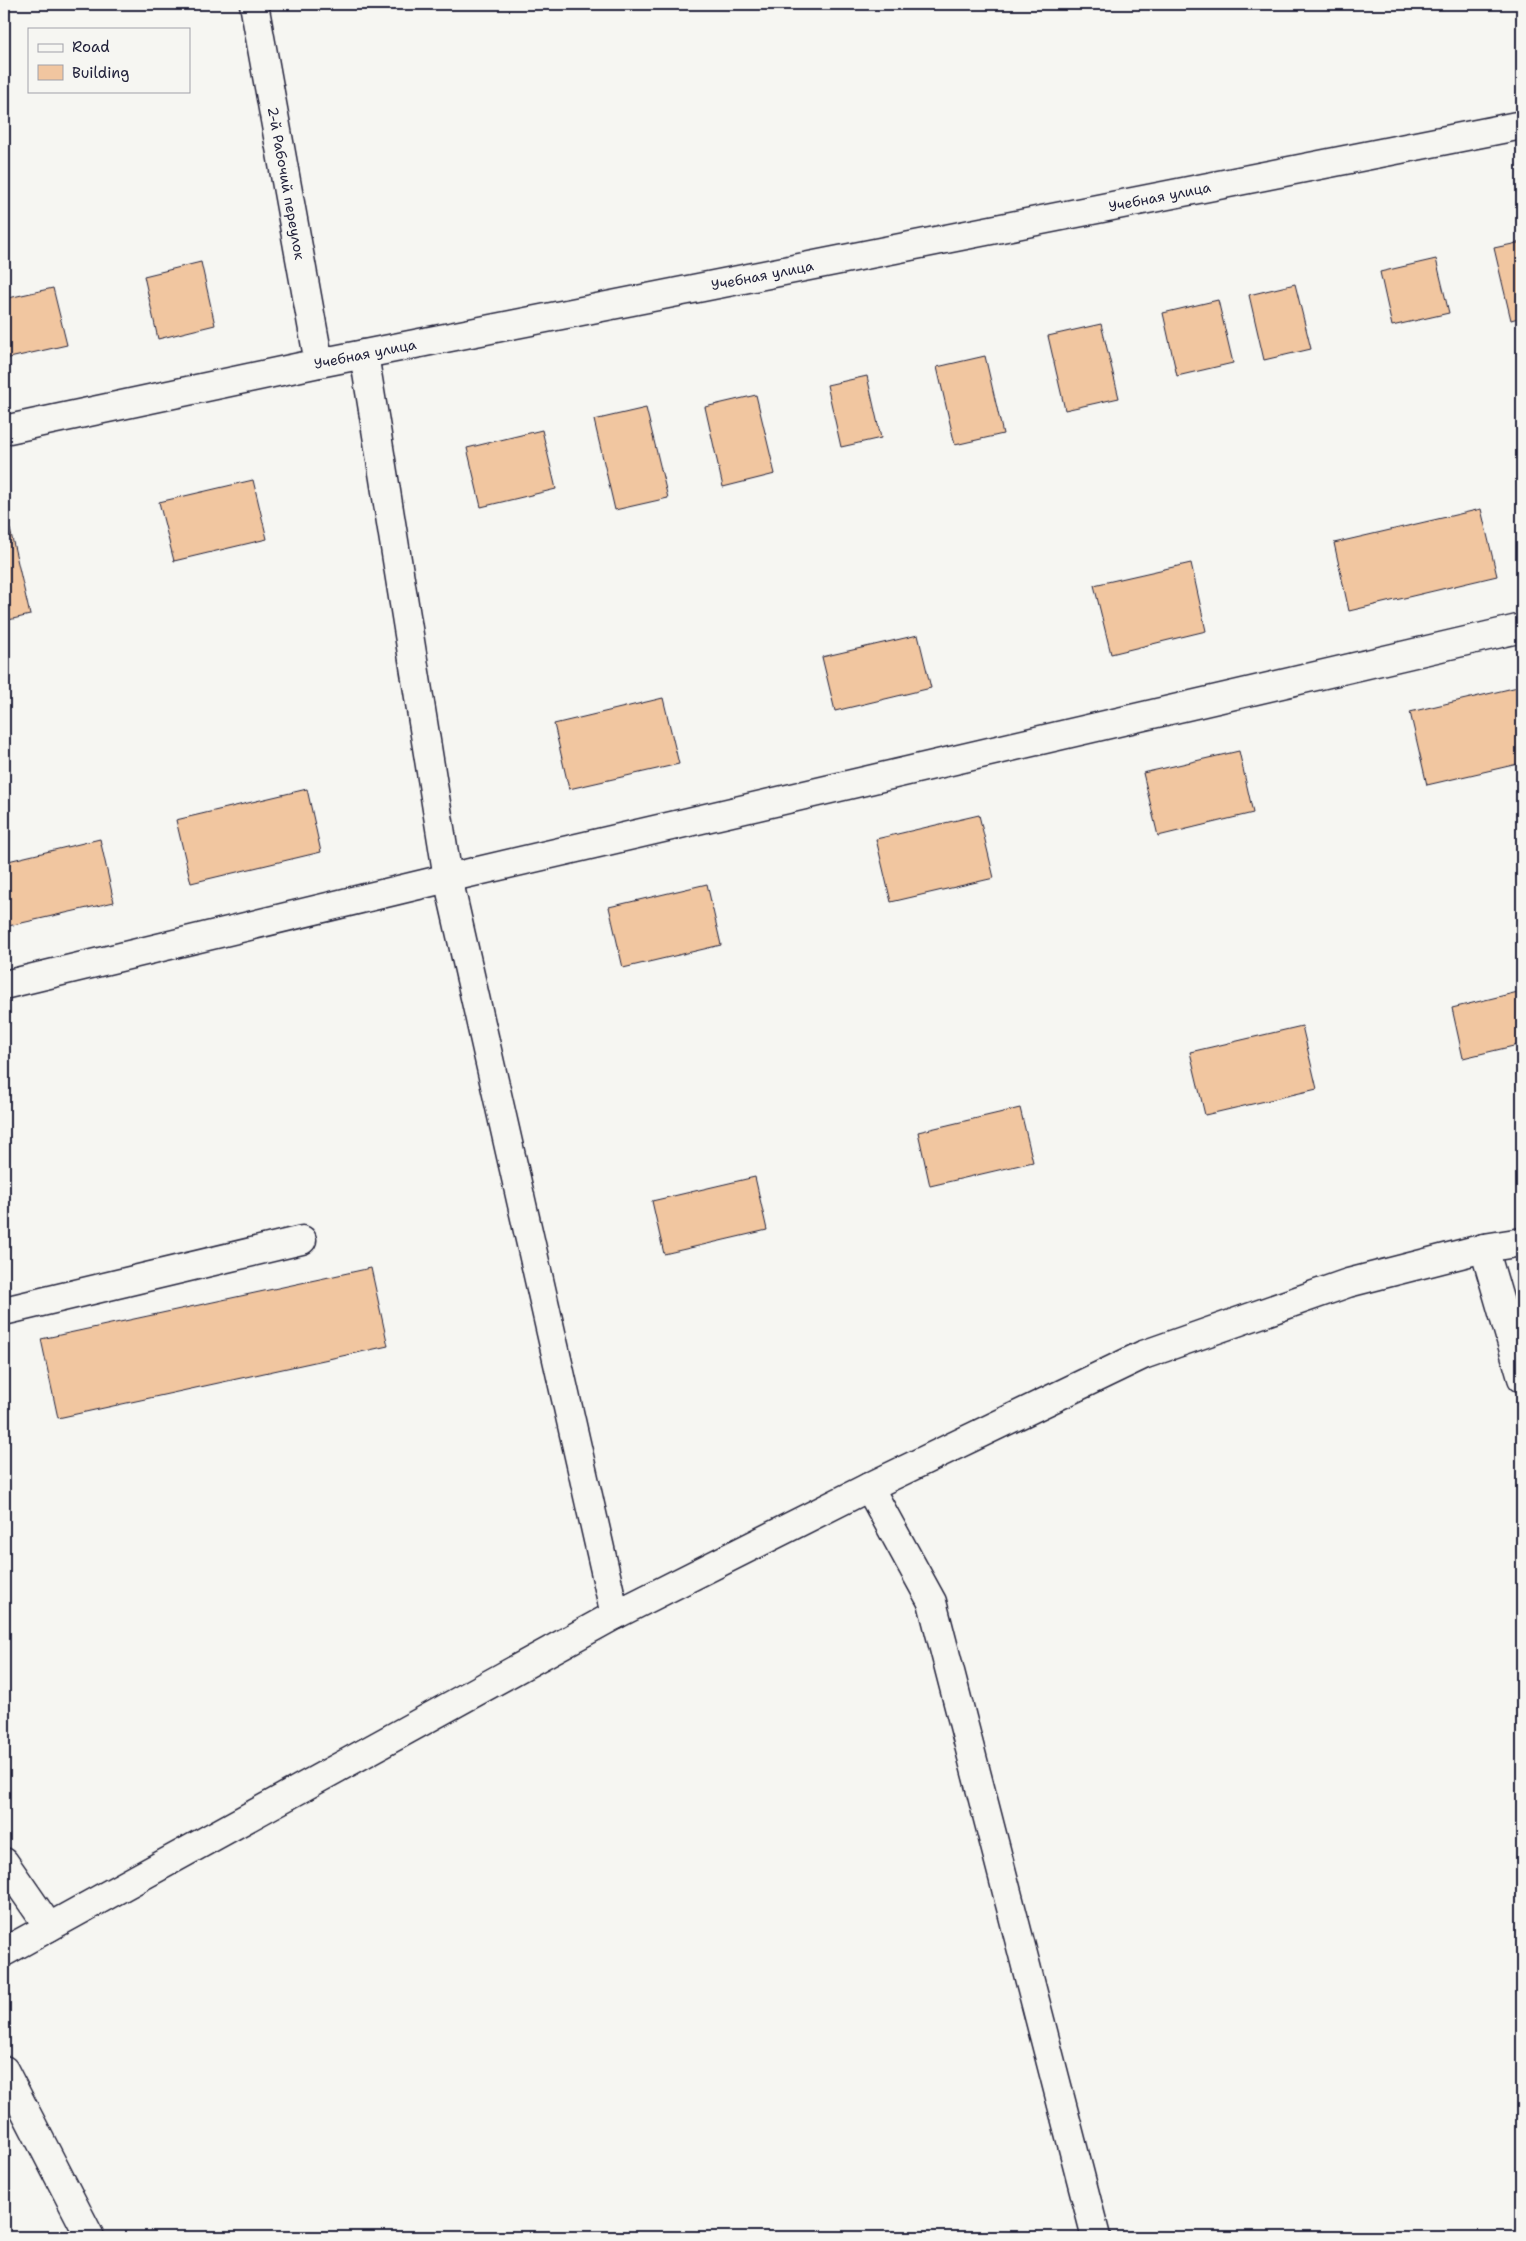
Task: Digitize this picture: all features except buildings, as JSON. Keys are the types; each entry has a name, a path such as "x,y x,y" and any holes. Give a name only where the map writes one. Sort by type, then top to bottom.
{"street":[{"name":"2-й Рабочий переулок","path":"254,4 319,363"},
{"name":"Учебная улица","path":"4,430 319,363 1522,125"},
{"path":"364,354 448,878 615,1615"},
{"path":"4,985 448,878 1522,628"},
{"path":"4,1311 302,1240"},
{"path":"4,1952 615,1615 868,1487 1143,1355 1348,1283 1484,1248 1522,1242"},
{"path":"1484,1248 1522,1378"},
{"path":"868,1487 932,1602 1096,2237"},
{"path":"4,1862 49,1927"},
{"path":"4,2070 90,2237"}]}
